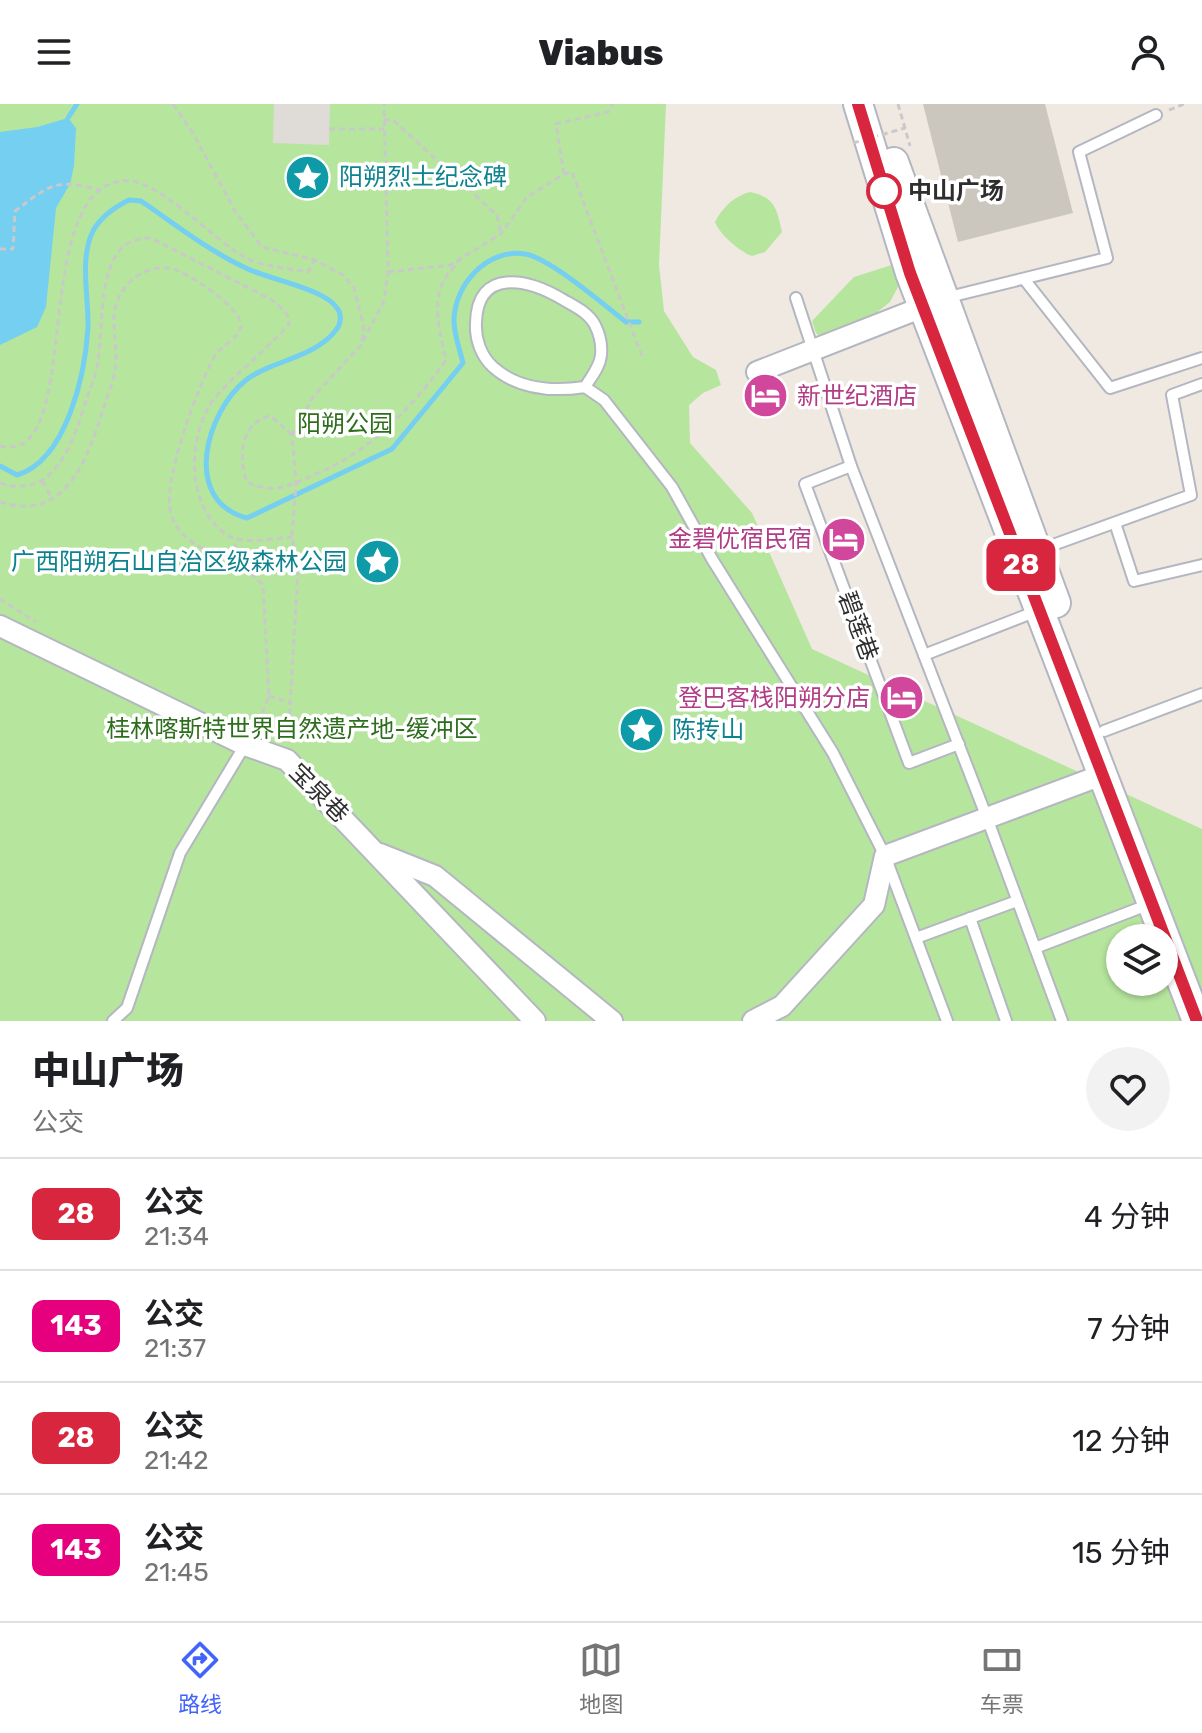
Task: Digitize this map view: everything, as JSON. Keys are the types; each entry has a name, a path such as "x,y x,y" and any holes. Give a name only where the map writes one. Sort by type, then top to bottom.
{"main road":[{"path":"858,104 895,229 933,303 1037,551 1202,985"},
{"path":"877,104 933,303 1039,610 1197,1021"}],"street":[{"path":"757,372 933,303"},
{"name":"宝泉巷","path":"0,626 245,745 287,760 529,1019"},
{"path":"753,1021 782,1006 874,905 885,856 1102,775"},
{"path":"374,851 435,876 612,1021"}],"lane":[{"path":"933,303 1107,258 1079,152 1156,115"},
{"path":"1024,279 1110,388 1202,358"},
{"path":"585,387 599,364 601,353 594,323 581,310 526,283 503,282 482,296 476,319 476,335 489,364 502,375 525,386 565,390 585,387 604,400 672,487 712,559 833,753 885,856 947,1021"},
{"name":"碧莲巷","path":"796,298 851,466 1062,1021"},
{"path":"1037,551 1191,495 1172,395 1202,384"},
{"name":"碧莲巷","path":"851,466 805,484 909,763 959,744"},
{"path":"1115,523 1134,581 1202,565"},
{"path":"924,655 1039,610"},
{"path":"1104,731 1202,694"},
{"path":"125,1021 180,853 245,745"},
{"path":"916,938 1017,901"},
{"path":"1035,948 1152,903"},
{"path":"970,918 1006,1021"},
{"path":"113,1021 127,1008"}],"path":[{"path":"173,104 193,133 235,211 262,247 315,260 343,275 354,288 364,328 361,345"},
{"path":"287,760 298,570 292,537 296,483 292,435 313,397 361,345 384,301 388,272 384,104"},
{"path":"564,174 556,124 608,112 613,104"},
{"path":"1156,115 1184,104"},
{"path":"384,120 393,120 497,215 501,234"},
{"path":"853,143 905,128"},
{"path":"329,129 384,129"},
{"path":"388,272 450,265 501,234 527,197 572,172 642,356"},
{"path":"0,446 18,446 39,429 77,218 99,190 122,180 153,189 249,260 308,272 315,260"},
{"path":"0,249 13,249 15,211 49,185 70,184 99,190"},
{"path":"0,483 25,487 42,481 72,444 98,364 107,279 113,259 127,244 151,238 262,294 288,315 286,331 223,387 210,405 196,442 195,479 202,506 223,533 238,540 292,537"},
{"path":"292,435 271,416 260,418 245,437 240,454 247,482 262,489 296,483 350,458 380,436 433,379 446,360 438,312 439,293 443,282 461,258"},
{"path":"0,502 17,507 53,499 74,481 97,427 115,370 114,314 119,298 137,275 162,267 177,270 207,287 234,311 241,322 238,334 224,344 215,356 180,447 168,497 170,512 184,536 206,552 228,559 256,576 263,586 269,696 263,711 250,720 230,718"},
{"path":"42,481 53,499"},
{"path":"228,559 238,540"},
{"path":"0,599 46,627"},
{"path":"269,696 291,703"}],"green space":[{"name":"阳朔公园","path":"0,104 666,104 659,265 664,311 693,357 716,370 721,385 703,393 689,405 690,443 752,513 812,649 1202,829 1202,1021 0,1021"},
{"path":"750,192 765,197 774,205 782,232 765,252 752,256 730,242 715,222 729,203"},
{"path":"898,263 902,279 890,302 857,328 822,338 816,333 812,321 854,277"}],"shaded area":[{"path":"274,104 330,104 329,145 273,143"}],"water":[{"path":"68,118 76,128 74,166 70,184 56,208 46,307 37,327 0,345 0,132 37,127"}],"building":[{"path":"923,104 1045,104 1073,213 958,242"}],"waterway":[{"path":"68,118 77,104"},
{"path":"0,466 17,475 34,466 49,452 61,434 83,368 88,328 86,254 89,242 100,221 129,200 141,201 234,262 321,295 331,301 340,313 338,328 327,339 305,353 246,380 220,413 211,433 207,475 213,494 226,509 247,518 392,449 463,363 456,337 455,308 466,282 486,263 511,254 536,257 577,283 626,322 639,322"}],"bus line":[{"name":"28","path":"858,104 910,273 1197,1021"}],"place":[{"name":"阳朔烈士纪念碑","path":"308,177"},
{"name":"中山广场","path":"884,191"},
{"name":"新世纪酒店","path":"766,396"},
{"name":"金碧优宿民宿","path":"843,539"},
{"name":"广西阳朔石山自治区级森林公园","path":"378,562"},
{"name":"登巴客栈阳朔分店","path":"901,698"},
{"name":"陈抟山","path":"641,730"}],"park label":[{"name":"桂林喀斯特世界自然遗产地-缓冲区","path":"292,729"}]}
